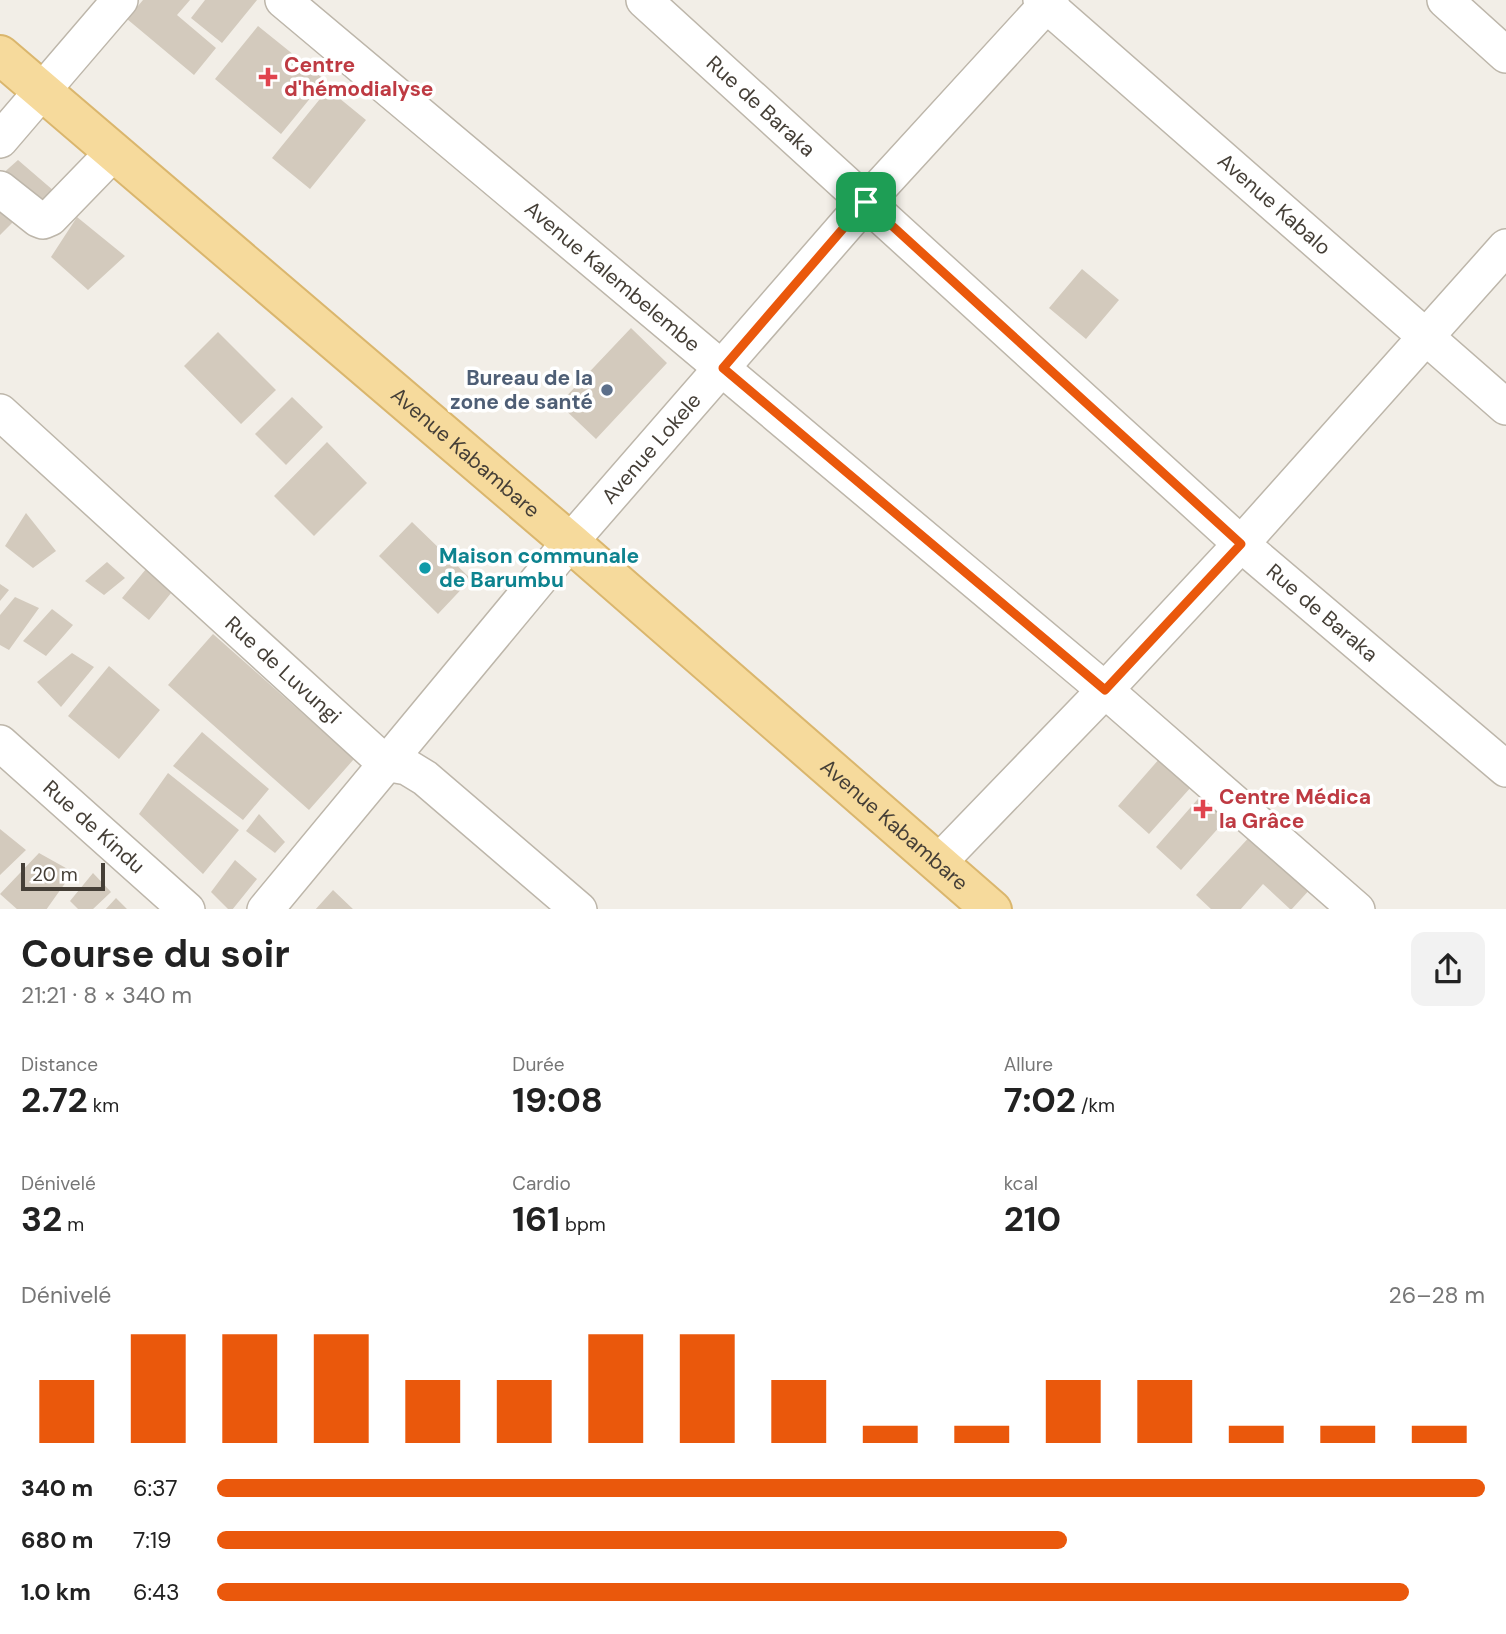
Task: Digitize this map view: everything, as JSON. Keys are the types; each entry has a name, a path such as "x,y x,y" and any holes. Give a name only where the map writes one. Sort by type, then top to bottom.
{"main road":[{"name":"Avenue Kabambare","path":"0,55 570,542 992,909"}],"street":[{"path":"0,140 120,0"},
{"name":"Avenue Kalembelembe","path":"283,0 1105,690 1357,909"},
{"name":"Rue de Baraka","path":"644,0 1241,544 1506,769"},
{"path":"1445,0 1506,55"},
{"name":"Avenue Lokele","path":"265,909 570,542 866,202 1046,2"},
{"name":"Avenue Kabalo","path":"1046,2 1506,407"},
{"path":"0,189 43,221 50,218 114,152"},
{"path":"938,863 1241,544 1506,247"},
{"name":"Rue de Luvungi","path":"0,412 385,762 407,767 425,778 579,909"},
{"name":"Rue de Kindu","path":"0,743 187,909"}],"building":[{"path":"143,0 190,0 177,15 216,48 194,75 127,19"},
{"path":"205,0 257,0 222,43 191,18"},
{"path":"258,26 325,80 281,134 215,79"},
{"path":"328,89 366,120 310,189 272,158"},
{"path":"18,160 54,191 41,214 0,176"},
{"path":"0,204 15,220 0,235"},
{"path":"77,217 125,256 88,290 51,257"},
{"path":"1082,269 1119,300 1086,339 1049,308"},
{"path":"631,328 667,363 596,439 559,404"},
{"path":"218,332 276,390 241,424 184,366"},
{"path":"292,397 323,427 286,465 255,434"},
{"path":"327,442 367,483 314,536 274,496"},
{"path":"26,513 56,551 33,568 5,546"},
{"name":"Maison communale de Barumbu","path":"412,522 471,579 438,614 379,556"},
{"path":"107,562 125,578 104,595 85,581"},
{"path":"151,563 176,587 149,620 122,598"},
{"path":"0,584 9,590 0,601"},
{"path":"15,597 39,608 9,650 0,645 0,615"},
{"path":"52,609 73,625 46,656 23,641"},
{"path":"213,634 354,759 309,810 168,685"},
{"path":"72,653 94,667 61,707 37,682"},
{"path":"109,666 160,710 119,759 68,716"},
{"path":"202,732 269,789 243,820 173,766"},
{"path":"1160,758 1192,786 1149,834 1118,806"},
{"path":"168,773 239,830 203,874 139,814"},
{"path":"1204,792 1230,815 1181,870 1156,847"},
{"path":"259,814 285,842 275,853 246,831"},
{"path":"0,829 26,850 0,875"},
{"path":"1253,833 1312,887 1292,909 1263,884 1241,909 1211,909 1196,895"},
{"path":"39,853 73,872 47,909 17,909 0,894"},
{"path":"235,860 257,879 233,909 228,909 211,892"},
{"path":"93,873 111,892 93,909 78,909 70,901"},
{"path":"333,890 353,909 316,909"},
{"path":"116,898 127,909 106,909"}],"place":[{"name":"Centre d'hémodialyse","path":"268,77"},
{"name":"Bureau de la zone de santé","path":"607,390"},
{"name":"Maison communale de Barumbu","path":"425,568"},
{"name":"Centre Médica la Grâce","path":"1203,809"}],"route":[{"path":"866,202 1241,544 1105,690 723,368 866,202"}]}
